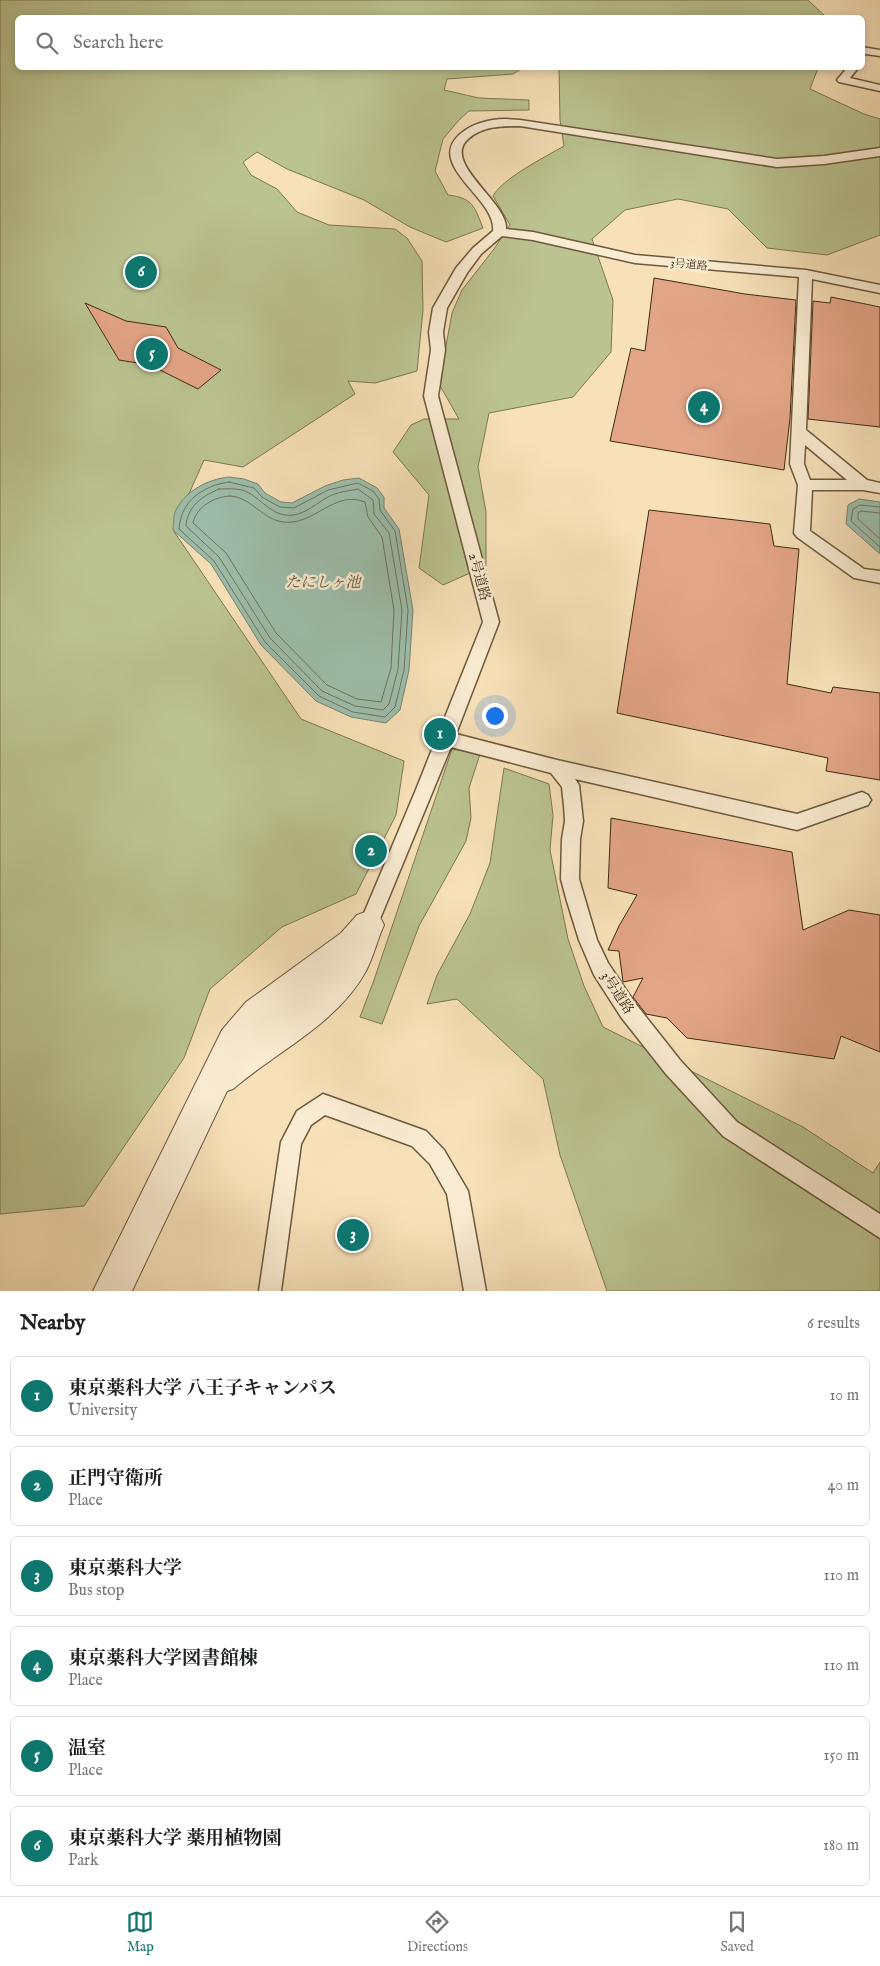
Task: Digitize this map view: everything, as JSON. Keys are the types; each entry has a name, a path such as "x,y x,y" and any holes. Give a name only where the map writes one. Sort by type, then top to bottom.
{"street":[{"path":"112,1291 214,1083 240,1060 318,1006 342,981 356,959 368,926"}],"lane":[{"path":"865,50 880,53"},
{"path":"851,70 844,80 880,88"},
{"path":"499,232 500,224 489,204 457,161 456,148 462,138 473,129 496,123 520,123 777,163 824,160 880,152"},
{"name":"3号道路","path":"499,232 532,236 635,259 806,274 880,289"},
{"name":"2号道路","path":"368,926 492,622 431,396 438,350 437,321 443,300 461,271 477,251 499,232"},
{"path":"806,274 797,464 805,485 802,533 860,574 880,577"},
{"path":"798,432 863,485"},
{"path":"805,485 863,485 880,488"},
{"path":"445,738 557,767 797,822 862,800"},
{"name":"3号道路","path":"557,767 570,785 573,806 574,821 571,839 570,879 575,898 588,940 601,969 628,1010 673,1067 730,1129 880,1227"},
{"path":"270,1291 292,1142 304,1118 322,1104 420,1138 437,1157 457,1191 475,1291"}],"green space":[{"path":"0,0 808,0 824,15 15,15 15,70 520,70 513,74 447,79 444,90 479,98 529,100 529,110 469,111 443,139 435,171 448,195 463,198 472,204 483,228 446,242 410,227 364,200 287,169 257,152 243,162 251,175 277,189 297,212 329,225 395,229 407,238 422,261 423,310 417,371 375,383 348,381 355,394 243,467 204,460 173,530 301,719 404,761 396,815 356,894 282,927 210,989 184,1058 84,1206 0,1214"},
{"path":"559,70 817,70 810,89 864,114 880,119 880,235 827,255 767,248 728,209 678,199 625,210 592,239 613,300 611,352 573,397 489,413 478,467 486,512 486,566 443,585 419,568 429,495 393,452 411,425 424,419 459,419 439,384 452,313 462,290 510,225 493,196 498,189 515,175 564,146 560,120"},
{"path":"452,749 480,754 469,788 471,818 466,841 419,926 382,1024 360,1017"},
{"path":"504,768 549,784 553,815 550,850 568,939 584,986 603,1027 803,1127 873,1173 880,1162 880,1291 607,1291 560,1155 543,1079 457,999 427,1004 437,975 470,914 490,863"}],"water":[{"name":"たにしヶ池","path":"229,477 244,479 258,484 265,493 281,502 292,503 325,486 343,480 359,478 377,488 384,497 384,508 399,529 413,610 409,670 400,710 386,723 351,717 316,701 261,645 211,564 173,530 175,512 180,503 192,491 206,483"},
{"path":"859,499 880,502 880,554 846,524 848,505"}],"building":[{"path":"654,278 745,294 796,300 790,418 784,470 610,441 631,348 645,351"},
{"path":"831,297 880,307 880,427 808,419 813,301 830,303"},
{"path":"85,303 126,321 166,327 178,348 221,370 198,389 150,365 119,360"},
{"path":"649,510 770,524 774,546 799,549 787,684 831,693 833,687 880,693 880,780 826,771 828,758 617,713"},
{"path":"611,818 792,852 803,930 849,910 880,915 880,1052 841,1036 834,1059 687,1038 667,1018 646,1014 633,997 643,978 623,982 619,951 608,950 637,895 608,888"}],"place":[{"name":"東京薬科大学 薬用植物園","path":"141,272"},
{"name":"温室","path":"152,354"},
{"name":"東京薬科大学図書館棟","path":"704,407"},
{"name":"東京薬科大学 八王子キャンパス","path":"440,734"},
{"name":"正門守衛所","path":"371,851"},
{"name":"東京薬科大学","path":"353,1235"}]}
